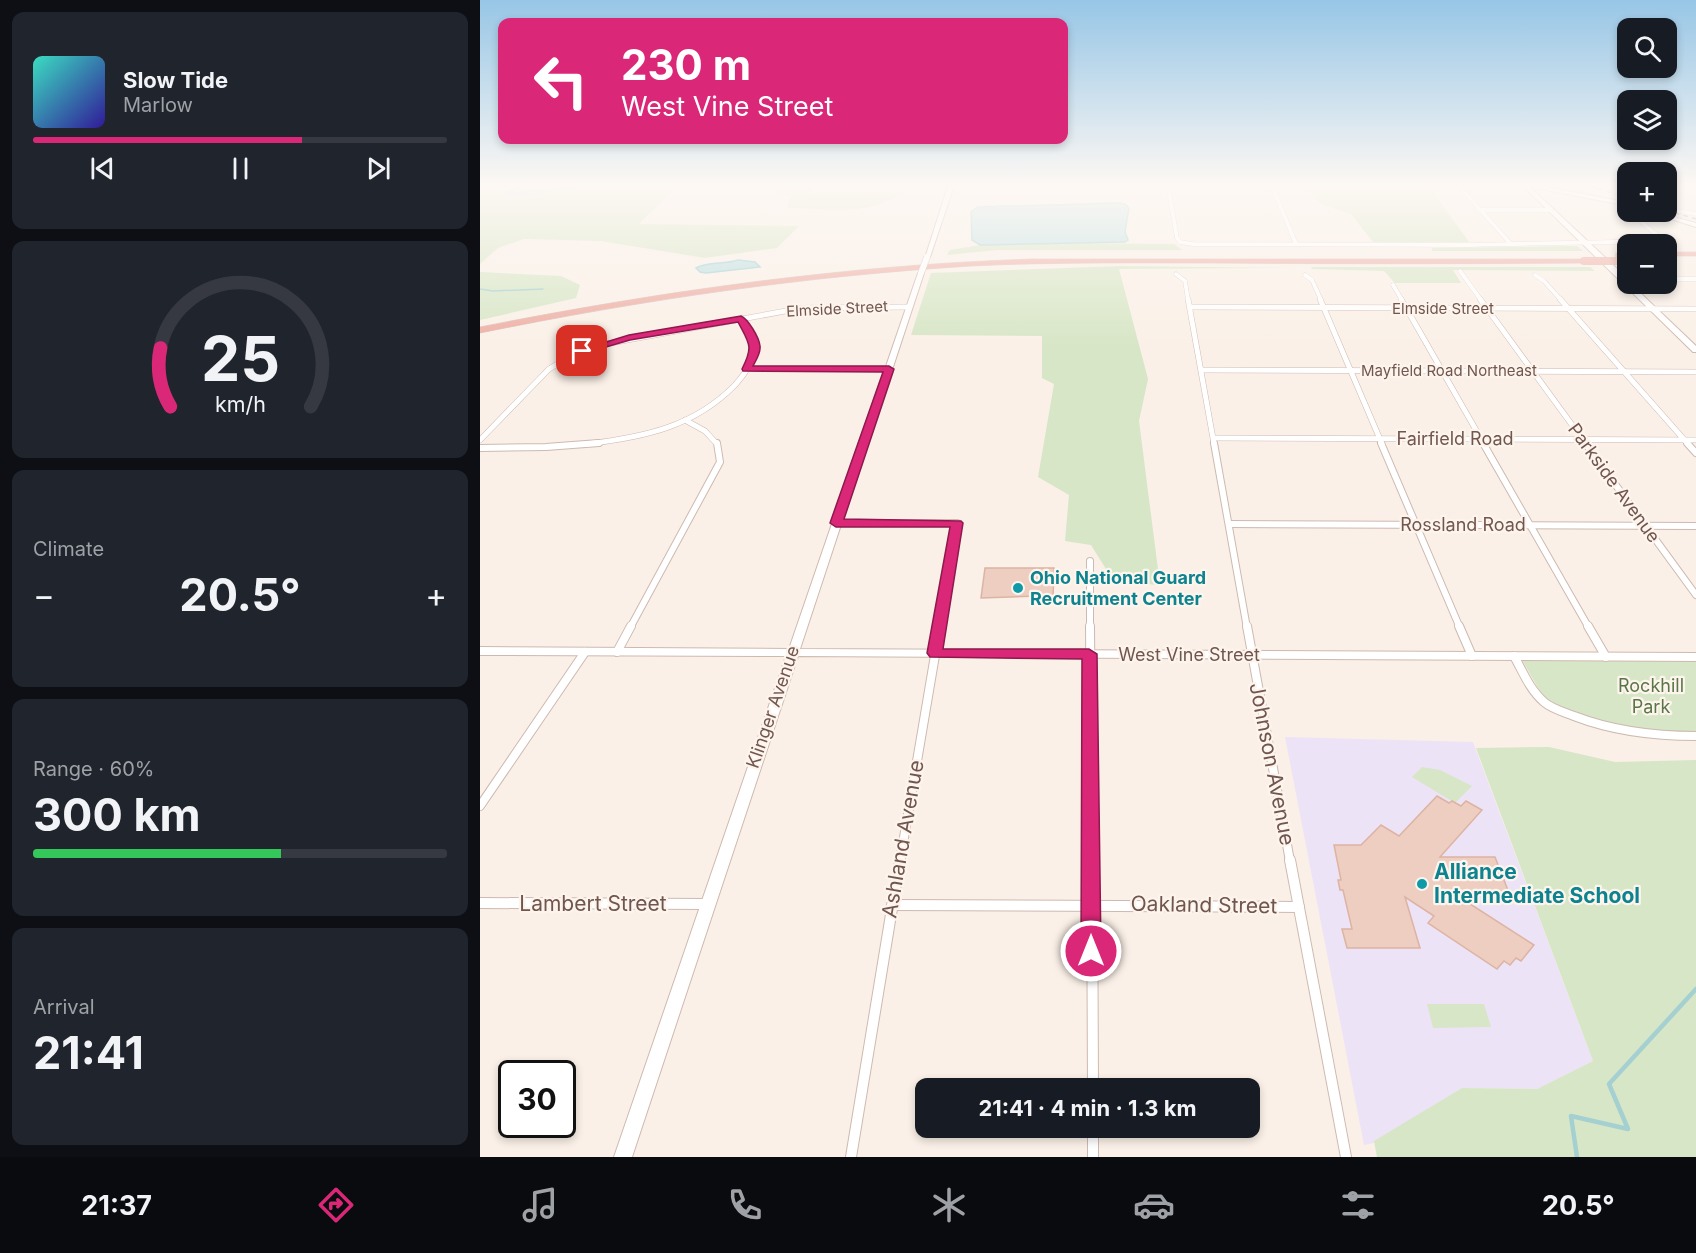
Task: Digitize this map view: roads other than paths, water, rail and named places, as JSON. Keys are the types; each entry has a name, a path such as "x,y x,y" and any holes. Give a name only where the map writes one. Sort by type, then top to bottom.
{"highway":[{"path":"1677,254 1696,254"},
{"path":"480,323 601,300 716,282 828,269 933,261 1097,255 1582,258 1617,260"},
{"path":"480,330 606,306 720,288 839,274 953,265 1095,261 1582,258 1617,255"},
{"path":"1677,261 1696,260"}],"street":[{"name":"Klinger Avenue","path":"623,1157 706,904 933,240"},
{"path":"1179,240 1182,242 1296,244 1662,240"},
{"path":"1294,240 1296,244"},
{"path":"1507,240 1510,243"},
{"path":"1584,241 1617,272"},
{"name":"Parkside Avenue","path":"1460,271 1696,595"},
{"name":"Johnson Avenue","path":"1176,274 1185,281 1346,1157"},
{"path":"1305,275 1312,280 1472,656"},
{"path":"1535,275 1544,281 1696,453"},
{"path":"1677,279 1696,279"},
{"path":"1393,285 1606,657"},
{"path":"1639,294 1696,350"},
{"name":"Elmside Street","path":"480,440 544,373 573,355 619,340 812,307 909,307"},
{"name":"Elmside Street","path":"1190,307 1696,309"},
{"path":"480,448 551,449 600,444 635,437 686,420 727,394 747,369 755,354 755,345 741,318"},
{"path":"747,369 889,369"},
{"name":"Mayfield Road Northeast","path":"1202,370 1696,372"},
{"path":"617,652 720,462 721,449 718,442 709,433 686,420"},
{"name":"Fairfield Road","path":"1214,438 1696,440"},
{"name":"Ashland Avenue","path":"836,523 956,522 958,526 892,904 851,1157"},
{"name":"Rossland Road","path":"1229,524 1696,526"},
{"path":"1090,561 1093,1078"},
{"name":"West Vine Street","path":"480,651 1696,657"},
{"path":"480,806 585,652"},
{"path":"1514,656 1535,693 1554,708 1608,728 1655,735 1696,736"},
{"name":"Lambert Street","path":"480,903 706,904"},
{"name":"Oakland Street","path":"892,904 1299,907"},
{"path":"1093,1138 1093,1157"}],"water":[{"path":"972,240 1128,240 1125,242 980,245"},
{"path":"738,260 755,262 760,267 706,273 696,268 706,264"}],"waterway":[{"path":"480,289 493,291 543,289"},
{"path":"1577,1157 1571,1116 1628,1129 1609,1084 1696,989"}],"place":[{"name":"Ohio National Guard Recruitment Center","path":"1018,588"},
{"name":"Alliance Intermediate School","path":"1422,884"}],"park label":[{"name":"Rockhill Park","path":"1651,696"}]}
